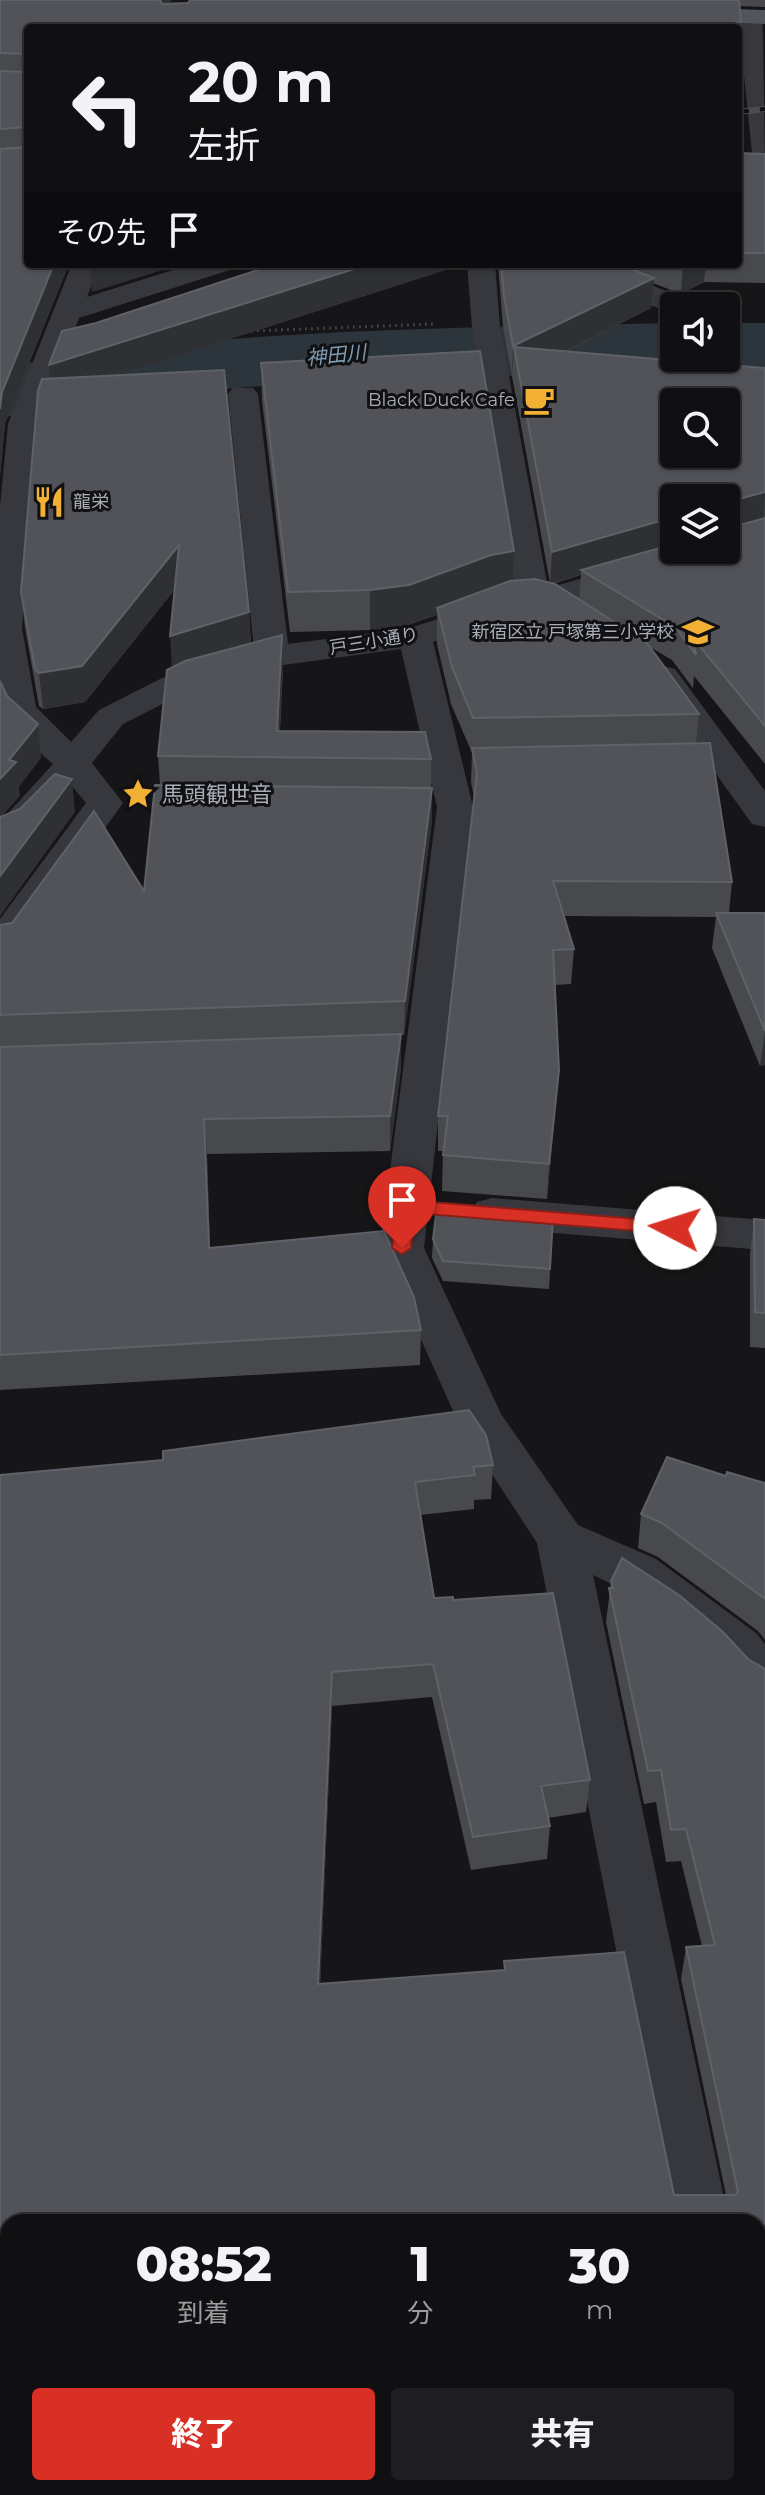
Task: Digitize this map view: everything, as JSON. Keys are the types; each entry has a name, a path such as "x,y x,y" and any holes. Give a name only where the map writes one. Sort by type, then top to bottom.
{"main road":[{"path":"654,13 757,17"}],"street":[{"path":"756,149 758,121 749,66 757,17"},
{"path":"0,946 105,803 73,763 37,731 19,709 2,629 8,477 23,424 84,268"},
{"path":"66,313 207,268"},
{"path":"481,268 494,374 503,608 566,610 579,618"},
{"path":"585,268 660,299"},
{"path":"48,356 88,345"},
{"path":"243,394 272,656"},
{"name":"戸三小通り","path":"0,839 23,822 111,717 174,685 272,656 415,637 503,608 665,564"},
{"path":"415,637 452,788 410,1051 402,1248 481,1422 561,1539 697,2214"},
{"path":"632,652 658,670 765,816"},
{"path":"681,764 727,763"},
{"path":"406,1206 765,1235"},
{"path":"434,1427 481,1422"},
{"path":"561,1539 638,1573 738,1648 765,1681"}],"water":[{"name":"神田川","path":"660,323 660,372 740,372 740,323 765,323 765,376 573,375 286,384 95,403 0,418 0,368 168,345 252,338"}],"building":[{"path":"0,0 160,0 162,4 188,3 190,0 739,0 741,22 24,24 24,54 0,53"},
{"path":"0,71 24,72 24,127 0,129"},
{"path":"24,147 24,268 52,268 2,392 0,409 0,149"},
{"path":"742,153 765,154 765,253 742,253"},
{"path":"264,268 357,268 49,365 62,331 96,323"},
{"path":"501,268 628,268 654,278 513,346"},
{"path":"514,347 660,359 660,372 740,372 740,366 765,368 765,492 740,499 740,484 660,484 660,521 552,552"},
{"path":"480,351 514,551 491,555 409,585 370,590 288,592 261,363"},
{"path":"224,370 249,612 170,636 179,545 82,666 39,673 35,669 21,592 38,391 42,379"},
{"name":"新宿区立 戸塚第三小学校","path":"765,518 765,726 693,638 696,655 675,627 581,570 660,548 660,564 740,564 740,525"},
{"path":"535,579 555,584 647,643 699,714 473,718 452,667 437,608 510,581"},
{"path":"282,635 277,731 425,732 431,759 158,756 167,670 185,661"},
{"path":"0,681 7,696 38,724 9,760 16,762 0,779"},
{"path":"710,743 732,882 553,881 574,949 553,950 559,1070 549,1164 443,1155 448,1116 438,1116 477,773 472,748"},
{"path":"55,774 72,779 0,876 0,817 20,809"},
{"path":"155,785 432,788 405,1001 0,1015 0,925 12,923 94,811 144,891"},
{"path":"716,913 765,913 765,1031"},
{"path":"401,1034 390,1116 204,1119 209,1248 384,1231 414,1297 421,1330 0,1355 0,1047"},
{"path":"437,1207 553,1217 550,1269 443,1261 433,1239"},
{"path":"754,1219 765,1220 765,1313 755,1312"},
{"path":"469,1410 486,1435 493,1465 473,1467 475,1475 415,1482 434,1598 453,1597 453,1600 553,1593 590,1780 541,1786 550,1826 473,1837 433,1664 332,1672 318,1984 505,1970 504,1961 624,1952 674,2195 735,2195 738,2192 686,1947 715,1945 686,1829 671,1830 661,1770 648,1771 609,1588 613,1588 611,1581 622,1558 679,1595 723,1632 748,1659 765,1669 765,2214 0,2214 0,1475 163,1460 163,1451"},
{"path":"667,1457 726,1476 727,1472 765,1483 765,1599 662,1523 641,1514"}],"railway":[{"path":"742,112 765,109"}],"place":[{"name":"Black Duck Cafe","path":"539,400"},
{"name":"龍栄","path":"49,502"},
{"name":"新宿区立 戸塚第三小学校","path":"698,632"},
{"name":"馬頭観世音","path":"138,794"}],"route":[{"path":"402,1248 406,1206 675,1228"}]}
